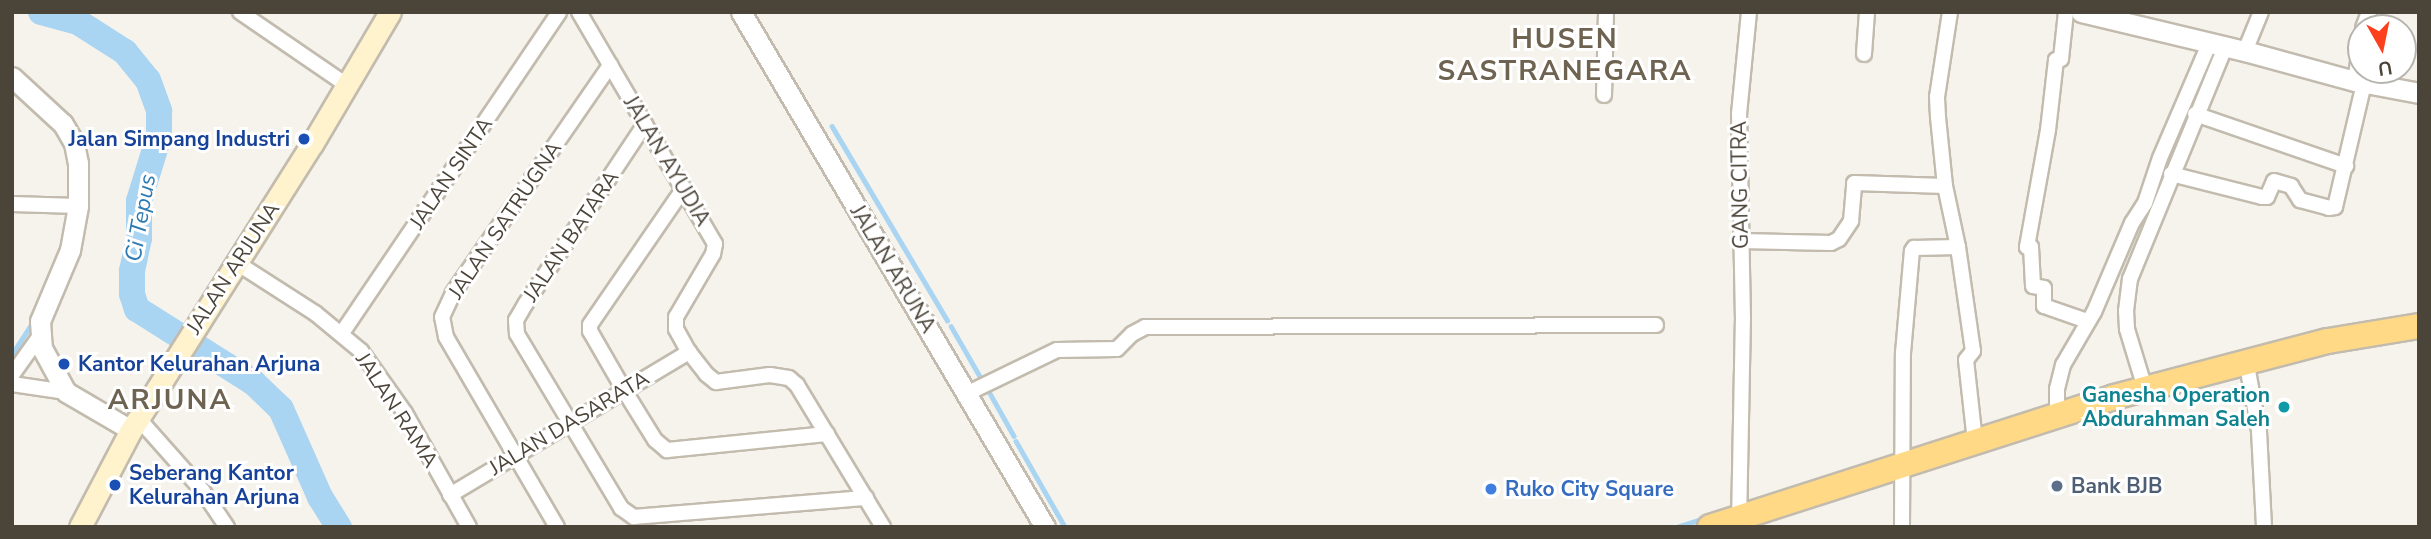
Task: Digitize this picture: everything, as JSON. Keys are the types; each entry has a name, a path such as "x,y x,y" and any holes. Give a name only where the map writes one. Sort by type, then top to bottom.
{"highway":[{"path":"1710,527 1738,522 2057,415 2146,393 2246,360 2328,341 2419,326"}],"main road":[{"name":"JALAN ARJUNA","path":"80,527 135,424 348,86 390,12"}],"street":[{"path":"240,12 348,86"},
{"name":"JALAN SINTA","path":"342,333 559,12"},
{"name":"JALAN AYUDIA","path":"579,12 715,244 713,254 676,317 676,329 689,352 716,382 770,375 789,378 827,434 883,527"},
{"name":"JALAN ARUNA","path":"741,12 973,393 1045,527"},
{"path":"1604,95 1606,12"},
{"name":"GANG CITRA","path":"1738,522 1741,359 1739,114 1749,12"},
{"path":"1864,54 1867,12"},
{"path":"1950,12 1937,97 1945,186 1958,247 1973,351 1966,360 1975,442"},
{"path":"2066,12 2061,59 2056,60 2048,130 2027,247 2031,247 2033,286 2044,288 2044,306 2087,321"},
{"path":"2081,12 2347,78"},
{"path":"2245,51 2261,12"},
{"path":"2057,415 2057,389 2063,366 2145,204 2160,158 2217,46"},
{"path":"2146,393 2127,329 2127,295 2134,265 2195,114 2217,46"},
{"name":"JALAN SATRUGNA","path":"557,527 446,337 442,317 453,293 610,65"},
{"path":"12,77 63,124 74,143 78,163 78,206 70,250 40,321 39,337 42,348 66,392"},
{"path":"2171,174 2262,197 2267,197 2274,181 2291,186 2300,200 2329,208 2335,207 2346,166 2360,84"},
{"path":"2371,84 2419,93"},
{"path":"2195,114 2346,166"},
{"name":"JALAN BATARA","path":"645,124 516,320 517,334 570,424 621,508 634,517 866,498"},
{"path":"1741,242 1831,243 1839,239 1851,221 1854,183 1945,186"},
{"path":"684,188 590,325 590,331 624,390 655,440 667,450 827,434"},
{"path":"12,204 78,206"},
{"path":"1902,527 1900,467 1903,353 1912,251 1914,248 1958,247"},
{"name":"JALAN RAMA","path":"237,263 342,333 361,351 398,403 469,527"},
{"path":"973,393 1057,350 1118,349 1132,334 1145,327 1656,325"},
{"path":"12,375 39,337"},
{"name":"JALAN DASARATA","path":"450,495 689,352"},
{"path":"2246,360 2259,431 2264,527"},
{"path":"12,384 66,392 135,424 202,490 227,527"}],"waterway":[{"name":"Ci Tepus","path":"41,12 78,22 125,52 148,80 159,111 159,136 139,201 139,238 132,271 132,294 137,309 254,383 281,409 320,497 339,527"},
{"path":"832,126 947,320"},
{"path":"12,354 33,322"},
{"path":"951,326 982,380"},
{"path":"987,388 1014,436"},
{"path":"1016,441 1065,527"},
{"path":"1677,527 1704,518"}],"place":[{"name":"Jalan Simpang Industri","path":"304,139"},
{"name":"Kantor Kelurahan Arjuna","path":"64,364"},
{"name":"Ganesha Operation Abdurahman Saleh","path":"2284,407"},
{"name":"Seberang Kantor Kelurahan Arjuna","path":"115,485"},
{"name":"Bank BJB","path":"2057,486"},
{"name":"Ruko City Square","path":"1491,489"}],"district":[{"name":"HUSEN SASTRANEGARA","path":"1565,55"},
{"name":"ARJUNA","path":"170,400"}]}
